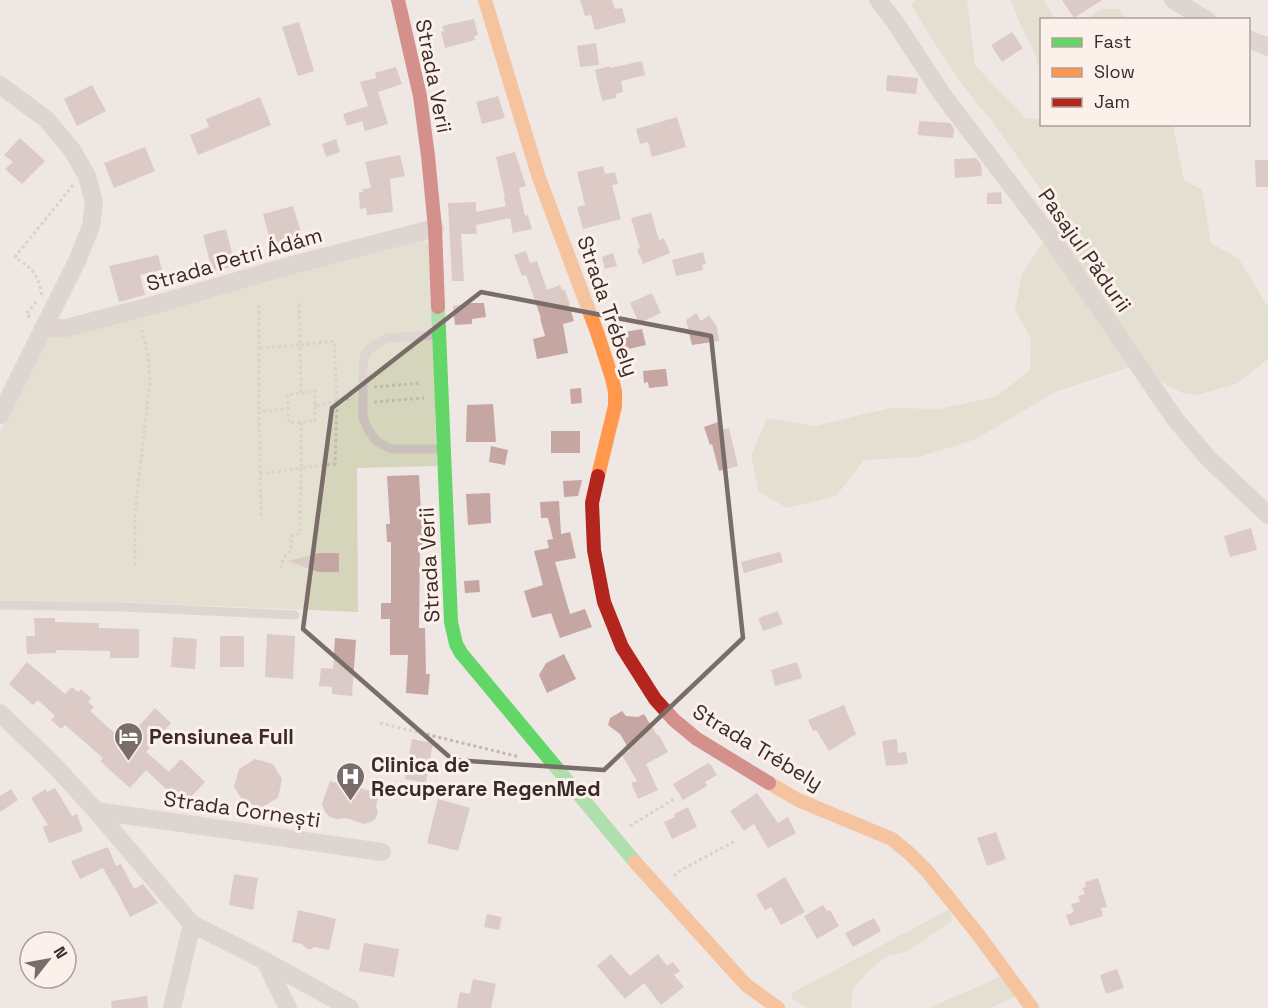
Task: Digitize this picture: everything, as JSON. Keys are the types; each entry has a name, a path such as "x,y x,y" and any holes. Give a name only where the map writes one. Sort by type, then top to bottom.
{"street":[{"name":"Strada Verii","path":"398,0 420,96 435,228 451,622 456,644 461,653 655,885 746,985 778,1008"},
{"name":"Strada Trébely","path":"485,0 538,175 597,332 615,392 615,406 592,503 594,550 604,602 622,647 655,699 674,720 697,739 798,800 892,839 910,854 969,922 1032,1008"},
{"name":"Pasajul Pădurii","path":"878,0 942,94 1049,235 1175,419 1208,458 1268,515"},
{"path":"1173,0 1204,18"},
{"path":"1250,40 1268,47"},
{"path":"0,85 46,119 72,150 87,176 94,203 91,226 78,259 0,415"},
{"name":"Strada Petri Ádám","path":"43,328 66,328 435,228"},
{"path":"0,713 54,765 96,811 192,924 350,1008"},
{"name":"Strada Cornești","path":"96,811 382,852"},
{"path":"172,1008 192,924"},
{"path":"265,961 288,1008"}],"lane":[{"path":"440,335 387,338 374,345 365,354 363,418 377,442 392,449 444,449"},
{"path":"0,605 123,607 295,615"}],"path":[{"path":"43,328 26,314 42,295 39,282 32,269 15,257 84,171"},
{"path":"299,300 301,393"},
{"path":"259,305 261,516"},
{"path":"135,565 135,512 150,381 148,355 136,309"},
{"path":"259,348 334,341 337,401 335,464 260,474"},
{"path":"315,406 429,382"},
{"path":"315,391 315,406 315,420 289,423 287,395 315,391"},
{"path":"363,396 430,397"},
{"path":"260,412 288,408"},
{"path":"281,567 283,558 291,551 291,536 300,534 301,422"},
{"path":"380,723 525,758"},
{"path":"625,829 674,799"},
{"path":"669,881 681,870 735,841"}],"highlighted area":[{"path":"481,292 711,336 743,638 604,770 453,760 303,629 332,408"}],"green space":[{"path":"915,0 967,0 975,65 1025,118 1040,120 1040,126 1173,126 1184,180 1202,190 1211,243 1239,259 1268,307 1268,359 1236,384 1197,395 1182,393 1133,366 1055,392 976,439 919,457 864,460 836,496 787,508 759,492 751,456 767,418 815,426 890,408 940,409 997,396 1030,370 1031,339 1015,309 1022,274 1043,242 1054,207 961,83 911,5"},
{"path":"1011,0 1044,0 1054,18 1040,18 1040,74 1036,56"},
{"path":"1100,9 1120,9 1124,18 1089,18"},
{"path":"421,238 430,245 437,466 357,468 358,612 122,602 0,600 0,431 47,335"},
{"path":"950,909 952,921 906,952 888,956 869,970 853,990 852,1008 807,1008 791,998 792,993"},
{"path":"1000,977 1021,994 990,1008 929,1008"}],"building":[{"path":"580,0 612,0 615,9 622,8 626,22 595,30 591,15 585,16"},
{"path":"1062,0 1102,0 1074,18"},
{"path":"474,19 478,35 474,36 475,40 445,48 441,32 444,31 442,26"},
{"path":"299,22 314,71 298,76 282,27"},
{"path":"1012,32 1023,48 1002,62 991,45"},
{"path":"596,43 599,65 580,67 577,46"},
{"path":"642,61 645,75 621,81 623,92 616,94 616,98 602,101 595,70"},
{"path":"396,67 402,84 378,92 388,124 365,131 362,121 347,126 343,114 368,106 360,82 376,78 375,73"},
{"path":"887,75 918,78 916,94 886,91"},
{"path":"92,85 106,111 77,126 64,99"},
{"path":"498,96 505,118 482,124 476,102"},
{"path":"260,97 271,125 198,155 190,135 209,127 206,119"},
{"path":"677,117 686,147 652,157 648,142 640,144 636,129"},
{"path":"919,121 950,123 954,129 953,138 918,135"},
{"path":"20,138 45,161 22,184 5,169 13,162 4,155"},
{"path":"336,139 340,152 326,157 322,144"},
{"path":"145,147 155,171 114,188 104,163"},
{"path":"515,152 526,186 519,188 525,216 528,215 532,229 513,233 510,218 476,225 477,234 461,234 464,281 452,281 448,203 476,202 476,212 506,206 496,157"},
{"path":"400,155 405,176 390,179 393,212 367,215 366,208 360,209 359,192 363,192 362,189 371,188 365,162"},
{"path":"976,158 981,164 982,176 955,178 954,159"},
{"path":"1255,160 1268,160 1268,187 1256,187"},
{"path":"603,166 605,174 615,172 618,184 612,185 621,219 583,229 577,207 585,205 577,172"},
{"path":"1001,192 1002,204 987,204 987,193"},
{"path":"293,206 305,245 274,254 263,214"},
{"path":"651,213 659,240 664,238 670,253 643,264 637,249 640,248 631,218"},
{"path":"226,229 235,266 212,271 203,235"},
{"path":"526,251 530,263 537,261 547,290 560,285 562,290 565,290 574,321 563,324 568,353 537,359 533,339 545,336 526,275 522,276 514,255"},
{"path":"703,252 706,264 702,265 703,270 676,276 672,260"},
{"path":"613,253 617,266 605,269 602,257"},
{"path":"158,255 162,270 140,275 145,295 119,302 109,266"},
{"path":"652,293 661,313 639,323 630,303"},
{"path":"484,303 486,317 472,319 472,324 455,325 453,306"},
{"path":"696,313 701,321 709,315 717,327 719,341 692,345 686,320"},
{"path":"642,329 646,345 624,350 620,333"},
{"path":"666,369 668,386 649,388 648,382 644,383 643,371"},
{"path":"581,388 582,403 571,404 570,389"},
{"path":"493,404 496,442 466,442 467,405"},
{"path":"718,422 721,430 729,428 738,466 719,471 712,444 710,445 704,427"},
{"path":"551,431 580,431 580,453 551,453"},
{"path":"491,446 508,450 505,465 489,462"},
{"path":"419,475 423,547 420,547 419,628 425,628 426,674 430,674 428,695 406,693 408,655 390,655 390,619 381,619 381,603 391,603 391,542 387,542 386,524 390,524 387,476"},
{"path":"582,480 578,496 564,497 563,481"},
{"path":"490,493 491,523 468,525 466,494"},
{"path":"559,501 561,534 570,532 576,558 555,562 570,614 585,609 592,627 560,638 551,613 532,618 524,591 543,585 534,551 549,548 547,540 553,539 548,518 541,518 540,502"},
{"path":"1251,528 1257,550 1230,557 1224,536"},
{"path":"780,552 783,562 744,573 741,562"},
{"path":"319,553 339,553 339,572 319,572 288,561"},
{"path":"479,580 480,592 465,593 464,581"},
{"path":"778,611 783,624 763,631 758,618"},
{"path":"34,618 55,618 55,622 99,623 99,628 139,629 139,658 110,658 110,651 56,650 56,653 27,654 26,636 35,636"},
{"path":"267,634 295,636 293,679 265,677"},
{"path":"220,636 244,636 244,667 220,667"},
{"path":"173,637 197,639 195,669 171,667"},
{"path":"335,638 356,640 352,696 332,694 332,687 319,686 321,668 333,669"},
{"path":"564,654 576,679 547,693 539,675 546,663"},
{"path":"27,662 65,694 72,687 78,692 81,689 91,698 88,702 94,707 90,711 120,738 125,733 129,737 155,708 171,723 146,752 169,772 181,759 205,782 183,805 146,770 130,788 100,761 103,758 72,731 65,725 61,729 51,720 55,716 38,700 33,705 9,684"},
{"path":"797,662 802,678 775,686 771,670"},
{"path":"844,705 856,734 829,751 816,730 813,731 808,720"},
{"path":"622,711 626,716 638,717 644,714 668,752 646,764 658,790 638,799 631,783 637,781 622,755 630,751 620,734 608,725 610,718"},
{"path":"412,739 433,743 426,783 405,779"},
{"path":"897,739 898,753 906,752 908,764 886,766 882,741"},
{"path":"255,759 273,764 282,779 278,798 262,807 244,803 234,787 239,769"},
{"path":"708,763 717,775 705,782 707,786 683,800 673,784"},
{"name":"Clinica de Recuperare RegenMed","path":"330,781 379,793 376,818 364,824 346,818 330,817 322,804"},
{"path":"55,788 72,816 77,814 83,831 49,843 43,827 48,825 31,798 46,789 47,792"},
{"path":"11,789 18,800 0,812 0,796"},
{"path":"757,793 778,823 788,817 796,833 768,848 754,824 744,831 730,811"},
{"path":"438,799 470,808 458,851 427,843"},
{"path":"688,807 697,827 672,839 664,822"},
{"path":"996,832 1006,859 987,866 977,838"},
{"path":"108,847 116,866 121,864 134,889 143,884 158,903 130,917 103,868 80,879 71,861"},
{"path":"234,874 258,878 253,910 229,905"},
{"path":"785,877 805,912 781,925 771,907 765,910 756,895"},
{"path":"1098,878 1107,907 1101,908 1103,916 1070,926 1066,915 1074,912 1071,904 1080,902 1078,896 1085,894 1082,888 1086,887 1085,882"},
{"path":"823,905 827,911 830,910 839,926 817,939 804,916"},
{"path":"298,910 336,919 329,950 314,947 307,949 302,944 292,942"},
{"path":"487,914 502,917 499,930 484,927"},
{"path":"874,918 881,931 853,947 845,933"},
{"path":"364,943 399,949 394,977 359,971"},
{"path":"611,954 630,976 658,954 667,966 673,962 680,971 674,975 684,987 661,1005 644,983 625,999 597,966"},
{"path":"1117,969 1124,988 1106,994 1100,975"},
{"path":"473,979 496,984 491,1008 457,1008 460,992 470,994"},
{"path":"147,996 148,1008 112,1008 111,1001"}],"traffic: fast":[{"path":"438,307 451,622 456,644 461,653 635,862"}],"traffic: slow":[{"path":"485,0 538,175 612,378 615,406 598,476"},
{"path":"769,783 798,800 892,839 910,854 927,871 977,933 1032,1008"},
{"path":"635,862 746,985 778,1008"}],"traffic: jam":[{"path":"398,0 420,96 428,156 435,228 438,307"},
{"path":"598,476 592,503 594,550 604,602 622,647 655,699 674,720 697,739 769,783"}],"place":[{"name":"Pensiunea Full","path":"128,762"},
{"name":"Clinica de Recuperare RegenMed","path":"350,802"}]}
